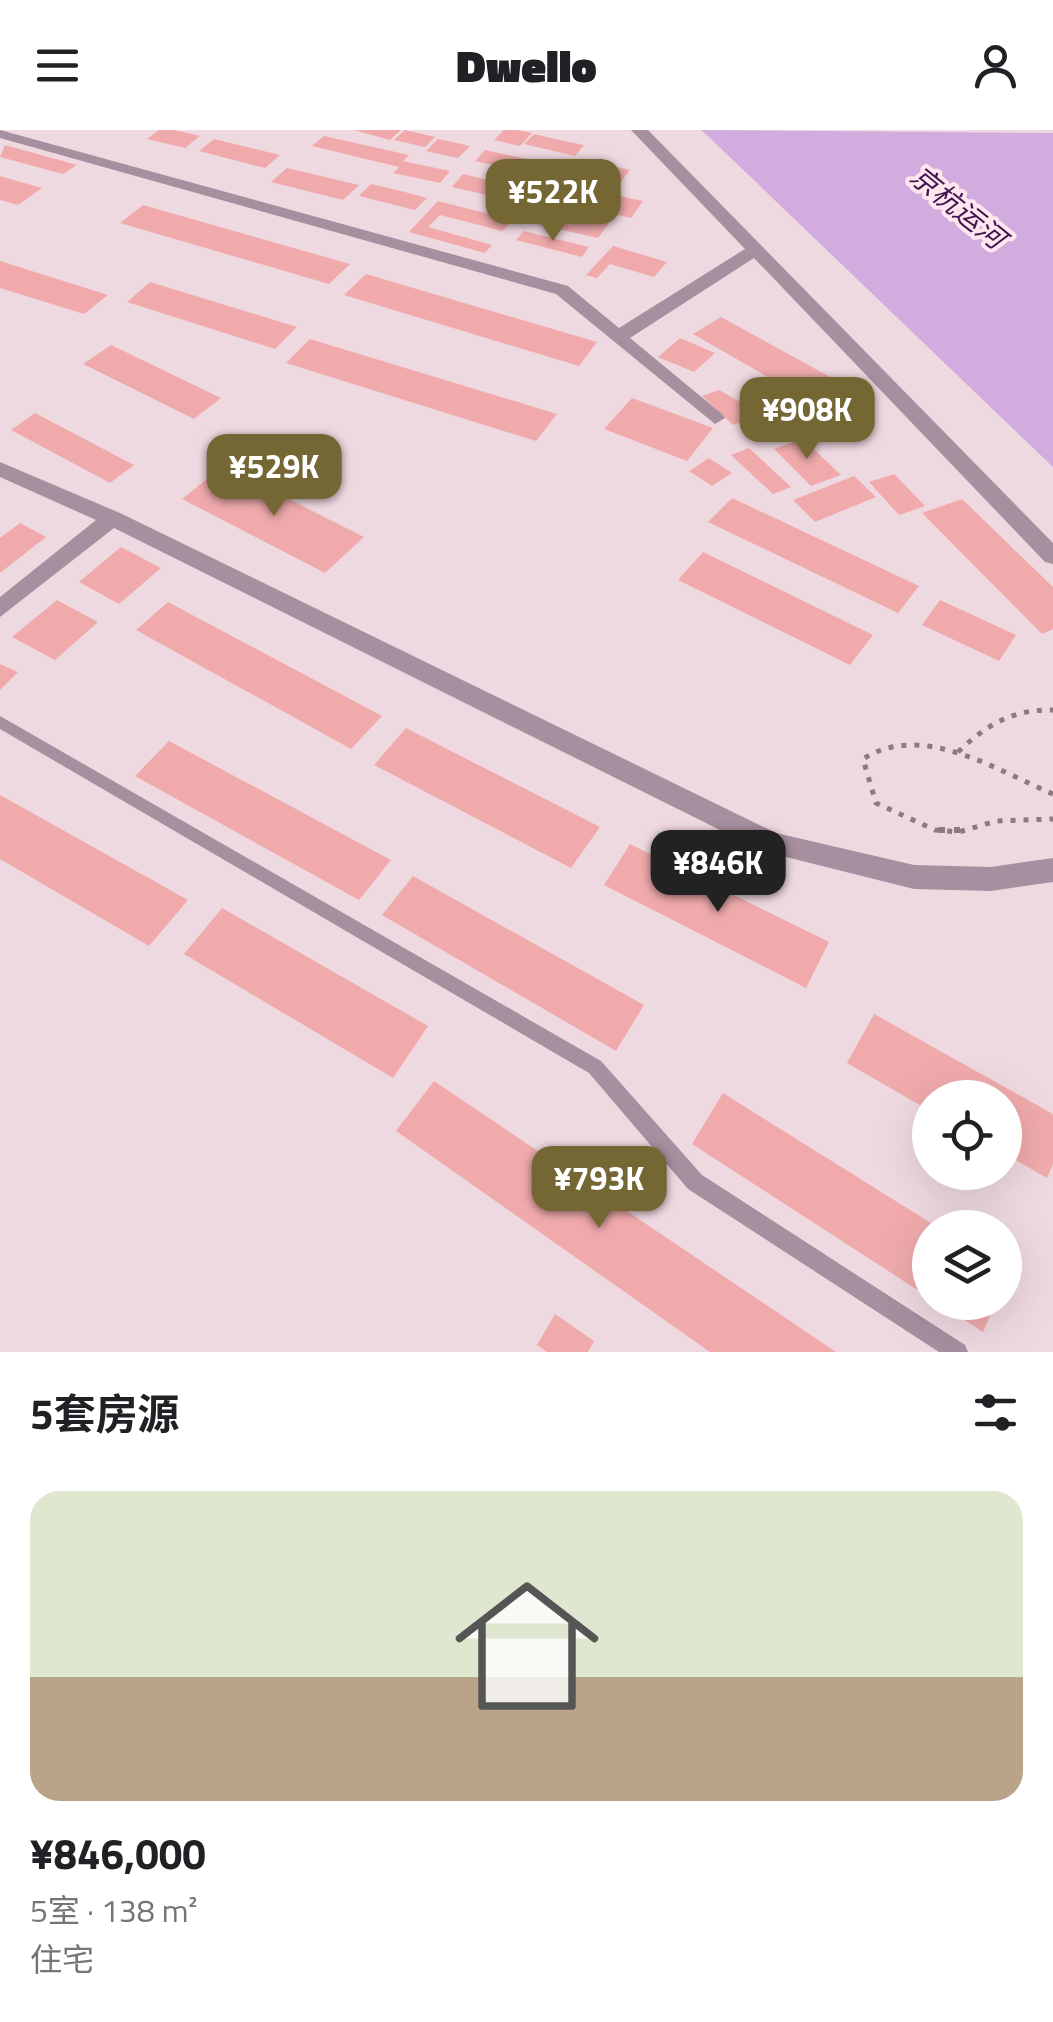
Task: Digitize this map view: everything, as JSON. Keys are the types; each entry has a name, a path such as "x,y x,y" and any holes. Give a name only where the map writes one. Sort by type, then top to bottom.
{"street":[{"path":"639,130 1053,556"},
{"path":"0,133 562,290 714,418"},
{"path":"618,337 660,314 728,262 755,250"},
{"path":"0,469 112,518 771,842 914,877 991,879 1053,870"},
{"path":"0,609 112,518"}],"lane":[{"path":"0,722 594,1066 695,1182 958,1352"}],"path":[{"path":"958,752 999,719 1018,710 1053,710"},
{"path":"1053,794 991,771 958,752 912,742 888,742 863,759 876,803 935,830 959,832 996,821 1053,819"}],"water":[{"name":"京杭运河","path":"701,130 1053,133 1053,467 711,139"}],"building":[{"path":"159,130 200,136 185,148 147,139"},
{"path":"354,130 401,130 390,140"},
{"path":"405,130 435,137 425,147 394,140"},
{"path":"504,130 532,133 520,146 494,140"},
{"path":"534,134 584,145 575,156 524,144"},
{"path":"324,136 409,155 403,161 450,171 440,183 393,173 399,167 312,146"},
{"path":"214,139 280,155 265,168 199,151"},
{"path":"438,139 470,146 458,158 426,151"},
{"path":"5,145 77,165 63,174 0,157"},
{"path":"485,150 564,167 554,179 475,161"},
{"path":"589,161 630,170 620,183 579,174"},
{"path":"287,168 359,185 343,200 271,182"},
{"path":"463,174 538,192 527,204 452,187"},
{"path":"0,176 42,188 18,205 0,200"},
{"path":"371,184 427,198 415,210 359,196"},
{"path":"572,185 595,191 586,202 562,196"},
{"path":"597,191 643,201 631,218 584,207"},
{"path":"438,201 513,220 502,231 440,215 428,227 492,245 485,253 409,232"},
{"path":"143,205 350,264 329,284 120,223"},
{"path":"543,208 609,223 598,238 531,223"},
{"path":"524,231 589,247 582,257 516,240"},
{"path":"613,246 667,262 654,277 610,264 597,278 586,275"},
{"path":"0,261 108,295 84,314 0,288"},
{"path":"366,274 597,342 579,366 344,295"},
{"path":"150,282 297,327 275,349 127,302"},
{"path":"721,317 863,395 834,415 693,334"},
{"path":"680,338 715,353 694,372 658,357"},
{"path":"310,339 557,414 536,441 286,363"},
{"path":"111,345 221,398 194,419 83,364"},
{"path":"719,390 762,414 733,425 702,396"},
{"path":"632,398 713,428 687,461 604,429"},
{"path":"802,404 818,420 755,442 740,426"},
{"path":"35,413 134,465 110,483 11,430"},
{"path":"803,439 841,475 811,486 774,449"},
{"path":"749,448 791,487 773,494 731,455"},
{"path":"709,458 732,473 712,486 689,471"},
{"path":"223,466 364,537 325,573 182,499"},
{"path":"894,474 925,506 899,515 869,482"},
{"path":"854,476 876,497 815,522 793,500"},
{"path":"732,498 919,586 898,613 708,522"},
{"path":"962,499 1053,587 1053,629 1042,634 922,513"},
{"path":"20,523 46,537 0,573 0,538"},
{"path":"121,547 161,568 119,604 79,582"},
{"path":"703,552 873,635 850,665 678,580"},
{"path":"57,600 98,622 55,660 12,637"},
{"path":"940,600 1016,635 999,661 922,625"},
{"path":"168,602 382,716 351,749 136,630"},
{"path":"0,664 18,672 0,690"},
{"path":"406,728 600,827 571,868 374,765"},
{"path":"169,741 391,860 359,900 135,776"},
{"path":"0,795 188,900 149,946 0,859"},
{"path":"630,844 829,942 806,988 604,885"},
{"path":"413,876 644,1005 616,1051 382,915"},
{"path":"222,908 428,1026 393,1078 184,954"},
{"path":"874,1014 992,1080 912,1080 912,1101 847,1063"},
{"path":"434,1081 836,1352 710,1352 396,1131"},
{"path":"723,1093 912,1211 912,1286 692,1144"},
{"path":"1022,1097 1053,1114 1053,1164 1047,1178 1022,1164"},
{"path":"555,1314 594,1341 588,1352 547,1352 537,1345"},
{"path":"965,1320 988,1320 983,1332"}]}
